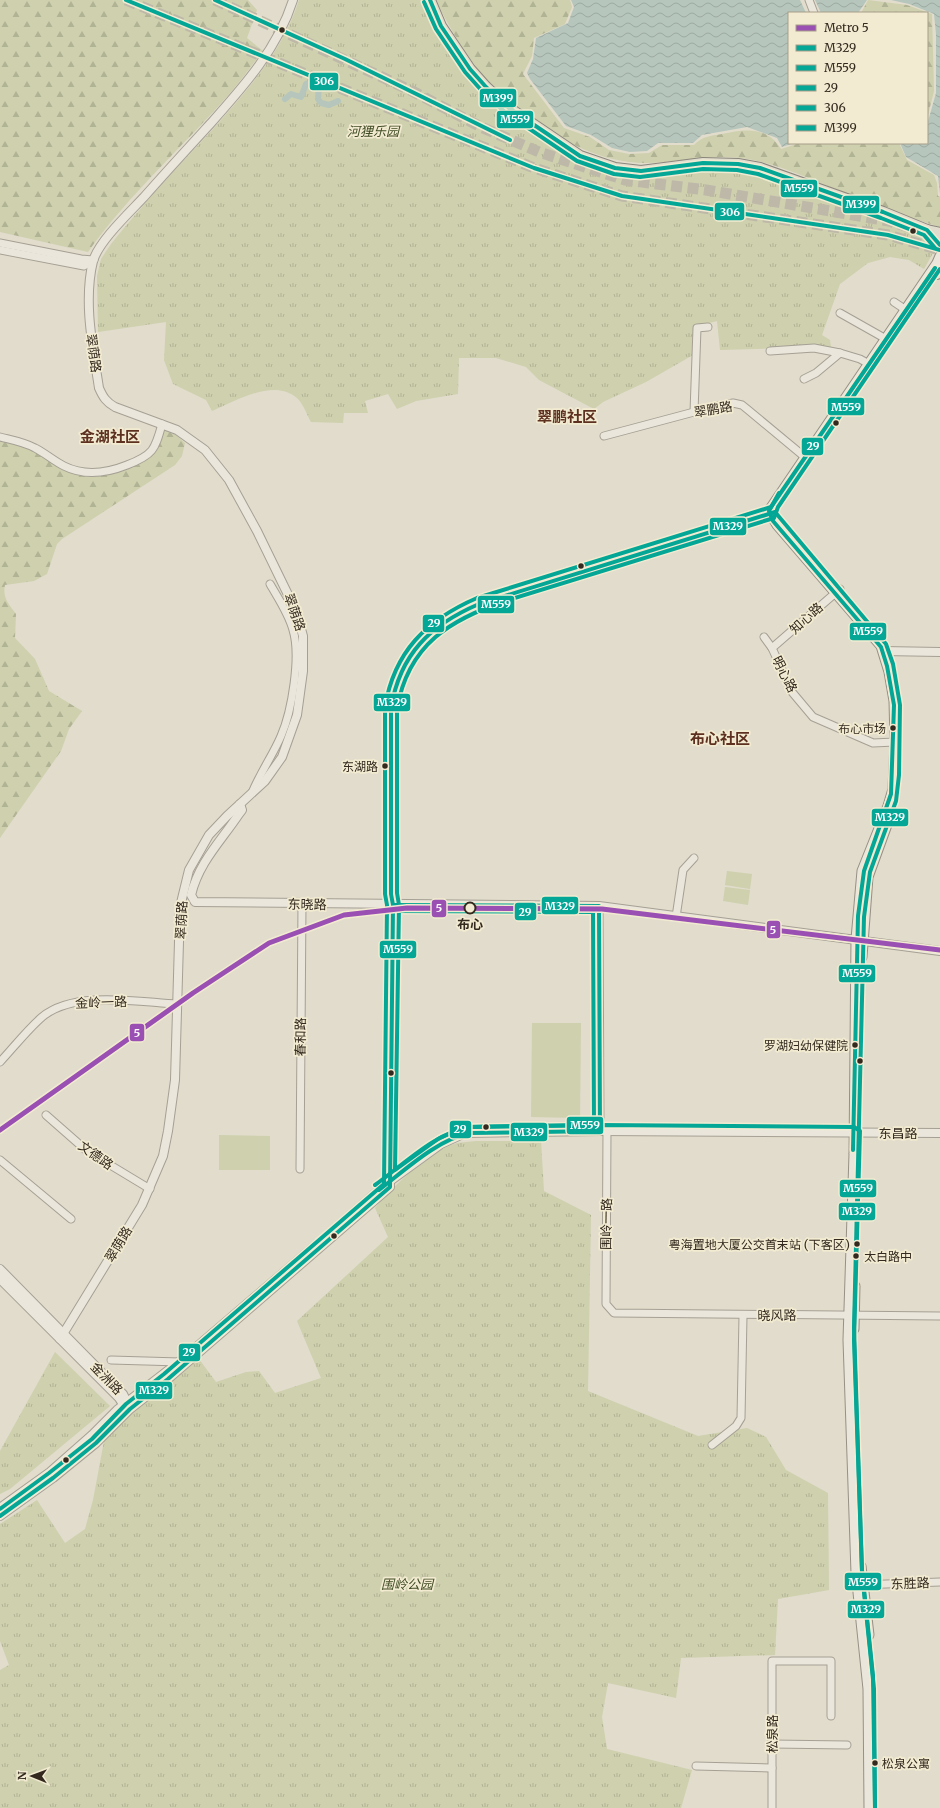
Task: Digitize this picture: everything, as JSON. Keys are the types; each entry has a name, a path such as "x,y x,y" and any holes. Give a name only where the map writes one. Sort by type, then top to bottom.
{"main road":[{"path":"430,0 441,26 470,69 486,87 509,108 580,156 609,166 636,170 713,163 738,164 760,168 882,212 926,230 940,233"},
{"path":"926,230 940,245"},
{"path":"908,311 940,256"},
{"path":"772,513 908,311 939,271"},
{"path":"859,940 870,872 896,801 898,788 900,705 892,664 886,651 838,590 772,513 772,505 871,366"},
{"path":"869,1808 868,1681 860,1585 851,1315 857,1133 861,874 892,792 895,742 894,701 886,651"},
{"path":"860,1585 873,1676 875,1808"}],"street":[{"name":"翠荫路","path":"62,1336 150,1189 162,1156 172,1111 175,1080 180,907 186,879 193,862 209,836 264,781 282,756 295,722 300,703 304,653 301,624 290,596 229,480 205,450 177,430 115,407 107,402 102,396 99,388 91,333 90,298 94,260 113,230 251,77 274,43 293,0"},
{"path":"809,0 814,12"},
{"path":"0,243 81,260 94,260"},
{"path":"0,250 84,266 94,260"},
{"path":"894,302 908,311"},
{"path":"840,313 888,340"},
{"path":"694,412 697,328 708,326"},
{"path":"770,351 814,348 860,359 871,366"},
{"path":"804,379 816,373 840,353"},
{"name":"翠鹏路","path":"604,436 733,403 742,405 806,458"},
{"path":"0,437 27,444 66,466 89,472 103,472 114,470 149,455 156,445 162,424"},
{"path":"0,1508 50,1472 92,1435 116,1410 127,1406 188,1362 390,1187 392,905 391,708 395,688 401,673 410,656 422,640 444,622 469,607 597,566 772,513"},
{"path":"251,795 283,730 292,696 295,672 294,632 270,584"},
{"name":"知心路","path":"772,648 838,590"},
{"name":"明心路","path":"764,637 772,648 792,692 813,717 873,743 895,742"},
{"path":"886,651 940,652"},
{"name":"东晓路","path":"240,804 242,810 210,852 198,872 192,895 193,901 196,903 598,906 940,951"},
{"path":"676,917 683,870 694,858"},
{"name":"春和路","path":"300,1169 302,904"},
{"name":"围岭一路","path":"598,906 604,1131 606,1304 614,1313"},
{"name":"金岭一路","path":"0,1062 42,1017 55,1009 70,1003 107,1000 177,1004"},
{"name":"文德路","path":"46,1116 87,1151 150,1189"},
{"name":"东昌路","path":"391,1181 437,1147 459,1135 485,1132 604,1131 940,1133"},
{"path":"0,1160 71,1219"},
{"path":"0,1516 53,1478 90,1448 123,1417 127,1406 391,1181"},
{"name":"金洲路","path":"0,1269 62,1336"},
{"name":"金洲路","path":"0,1278 124,1394 127,1406"},
{"name":"晓风路","path":"614,1313 743,1316 940,1316"},
{"path":"712,1445 736,1426 741,1418 743,1316"},
{"path":"111,1360 188,1362"},
{"name":"东胜路","path":"860,1585 940,1582"},
{"name":"松泉路","path":"772,1808 772,1661 831,1661 832,1716"},
{"path":"772,1744 847,1745"},
{"path":"696,1766 772,1768"}],"green space":[{"path":"0,0 248,0 257,10 247,38 263,51 231,92 121,210 88,252 0,232"},
{"name":"河狸乐园","path":"299,0 422,0 449,51 463,70 483,91 505,111 560,152 588,166 633,176 651,176 717,168 748,172 786,182 880,218 928,241 933,253 924,269 909,260 890,257 868,263 840,284 822,335 830,340 831,348 801,345 788,348 720,350 717,321 693,327 693,355 646,382 603,402 594,409 539,380 526,367 496,358 459,358 458,394 416,401 397,409 388,394 365,401 368,413 344,413 343,423 311,422 297,398 287,392 277,390 254,393 212,411 206,400 173,384 164,360 166,322 98,332 97,276 101,259 123,229 252,84 284,36"},
{"path":"436,0 570,0 572,7 565,24 534,38 532,56 523,74 564,128 590,137 609,150 629,154 649,153 662,145 694,145 707,137 747,130 769,136 781,149 797,144 899,144 907,160 934,175 937,183 938,196 940,197 940,227 888,210 785,169 753,160 713,157 647,163 627,162 588,151 535,121 485,78 460,43"},
{"path":"868,0 907,5 926,12 862,12"},
{"path":"928,13 932,14 934,91 928,115"},
{"path":"162,429 176,435 185,443 182,456 175,465 62,539 57,544 47,574 34,581 5,585 5,597 16,614 15,638 35,659 49,691 82,711 69,729 61,751 0,838 0,437 18,441 59,463 89,472 142,460"},
{"path":"727,871 752,874 750,889 725,885"},
{"path":"725,887 750,890 748,905 723,901"},
{"path":"532,1023 581,1023 580,1118 531,1117"},
{"path":"219,1135 270,1136 270,1170 219,1170"},
{"name":"围岭公园","path":"476,1141 541,1141 544,1191 591,1215 588,1391 698,1436 747,1428 766,1437 786,1470 828,1493 829,1590 778,1599 775,1655 681,1658 676,1698 608,1683 602,1717 607,1749 692,1770 681,1808 0,1808 0,1670 9,1665 0,1641 0,1524 37,1500 65,1543 85,1529 93,1500 104,1441 149,1395 196,1355 216,1382 246,1372 259,1371 275,1393 321,1378 297,1321 388,1237 375,1208 392,1189 423,1161 446,1147 457,1143"},
{"path":"55,1352 110,1406 10,1489 0,1494 0,1451"}],"water":[{"path":"571,0 800,0 806,12 788,12 788,144 791,144 782,147 777,138 747,127 702,135 693,143 658,143 647,151 630,152 612,148 591,135 566,126 527,73 533,59 536,38 568,23 574,7"},
{"path":"815,0 867,0 859,12 821,12"},
{"path":"891,0 940,0 940,194 938,176 906,157 900,144 928,144 928,121 936,93 936,34 934,14 909,4"}],"waterway":[{"path":"285,99 291,94 301,97 306,84 313,82 319,86 318,99 321,103 329,105 338,101"}],"tunnel":[{"path":"126,0 534,168 622,196 888,235 940,250"},
{"path":"215,0 412,91 481,127 539,152 625,180 706,190 889,221 915,229"}],"metro line":[{"name":"5","path":"0,1130 193,993 269,943 344,915 407,908 602,909 940,950"}],"transit line":[{"name":"306","path":"126,0 534,168 622,196 888,235 940,250"},
{"name":"306","path":"215,0 345,59 510,140"},
{"name":"M399","path":"430,0 441,26 470,69 486,87 509,108 580,156 615,168 641,171 703,163 738,164 760,168 883,212 927,230 940,245"},
{"name":"M559","path":"424,2 436,29 465,72 482,91 506,113 577,161 614,174 640,177 703,169 737,170 758,174 924,235 935,248"},
{"name":"29","path":"0,1509 92,1439 126,1404 164,1374 384,1184 387,905 385,894 385,707 389,687 396,670 415,640 442,617 477,598 771,507 935,268"},
{"name":"M559","path":"875,1808 874,1689 862,1573 854,1340 860,1131 854,1127 600,1125 464,1127 438,1139 395,1170 399,905 397,893 397,709 403,686 411,667 422,651 435,637 468,616 487,607 508,600 774,518 778,507 940,269"},
{"name":"M559","path":"779,493 769,511 773,521 881,647 887,666 894,705 891,794 864,871 858,916 853,1150"},
{"name":"M329","path":"0,1516 53,1478 96,1443 130,1409 168,1379 390,1187 393,905 391,894 391,708 395,689 402,672 410,657 420,644 432,632 446,622 479,604 775,512 886,644 893,664 900,705 899,775 896,801 870,872 864,917 854,1328 862,1570 873,1676 875,1808"},
{"name":"M329","path":"379,1190 422,1156 458,1136 470,1133 600,1131 599,906 393,905"},
{"name":"29","path":"375,1185 420,1150 432,1142 457,1130 470,1127 594,1125 593,912 393,911"}],"place":[{"name":"布心市场","path":"893,728"},
{"name":"东湖路","path":"385,766"},
{"name":"布心","path":"470,908"},
{"name":"罗湖妇幼保健院","path":"855,1045"},
{"name":"粤海置地大厦公交首末站 (下客区)","path":"857,1244"},
{"name":"太白路中","path":"856,1256"},
{"name":"松泉公寓","path":"875,1763"}],"district":[{"name":"翠鹏社区","path":"567,417"},
{"name":"金湖社区","path":"110,437"},
{"name":"布心社区","path":"720,739"}]}
